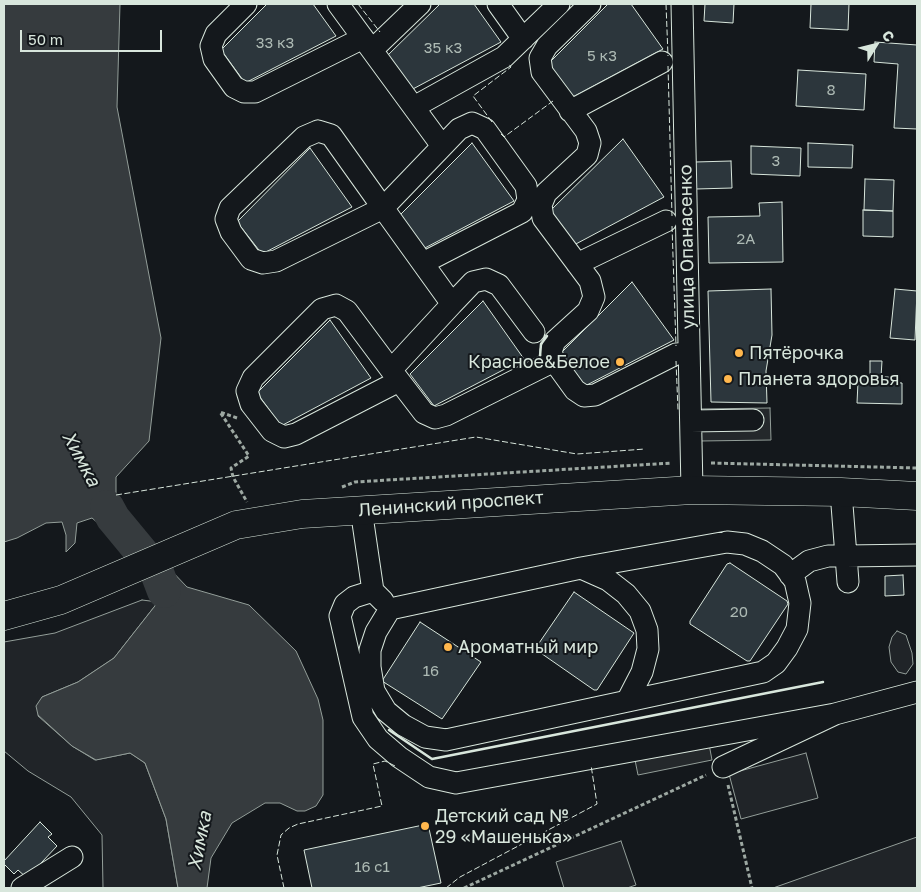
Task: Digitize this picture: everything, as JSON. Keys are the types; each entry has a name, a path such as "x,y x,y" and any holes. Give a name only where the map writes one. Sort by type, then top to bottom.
{"main road":[{"name":"Ленинский проспект","path":"4,616 61,600 236,526 302,514 692,490 841,492 917,496"}],"street":[{"path":"246,4 216,34 211,46 214,59 234,86 244,92 255,92 368,44 420,4"},
{"path":"338,4 442,146"},
{"path":"498,4 523,38"},
{"path":"414,107 504,57 560,4"},
{"path":"590,4 547,46 540,58 542,72 570,110 590,143 586,156 546,193 541,205 544,218 590,281 594,297 588,311 556,341 552,351 554,362 575,390 584,396 595,395 676,354 689,353"},
{"name":"улица Опанасенко","path":"682,4 689,353 687,425 692,490"},
{"path":"570,110 662,62"},
{"path":"423,263 522,212 528,200 526,186 485,129 472,123 459,129 383,208 276,261 263,263 251,259 231,232 226,219 230,208 304,137 318,131 331,135 383,208 423,263 452,304"},
{"path":"577,264 666,221"},
{"path":"534,332 499,285 486,279 473,282 452,304 395,375 296,434 284,436 272,431 251,404 247,391 253,378 322,309 336,305 347,311 395,375 424,413 434,418 446,415 554,362"},
{"path":"687,425 753,420"},
{"path":"841,492 848,582"},
{"path":"360,509 373,591 390,609"},
{"path":"727,542 745,544 762,551 783,565 794,581 800,603 797,629 776,663 763,672 446,740 425,737 403,725 386,710 374,692 370,667 370,650 376,632 390,609 581,568 727,542"},
{"path":"790,575 809,561 828,556 917,555"},
{"path":"581,568 608,580 626,594 640,612 647,630 648,649 642,672 627,701"},
{"path":"373,591 349,600 345,604 340,616 362,717 378,739 399,757 429,777 457,787 835,714 917,692"},
{"path":"723,767 835,714"},
{"path":"22,888 72,857"}],"path":[{"path":"236,526 249,504 232,476 231,468 249,456 220,412 272,431"},
{"path":"464,888 723,767 752,888"}],"shaded area":[{"path":"770,408 771,440 700,441 699,409"},
{"path":"142,600 158,602 114,658 78,682 42,697 38,716 72,746 95,760 130,753 145,763 166,819 178,888 103,888 102,835 71,797 28,771 4,751 4,642 55,633"},
{"path":"897,631 906,635 912,653 913,664 906,674 898,672 891,662 889,647 892,637"},
{"path":"709,744 712,760 638,775 635,760"},
{"path":"806,753 818,798 741,819 729,774"},
{"path":"917,837 917,888 773,888"},
{"path":"621,841 636,885 627,888 564,888 556,862"}],"water":[{"path":"4,4 120,4 117,107 161,338 149,441 116,477 116,495 148,539 126,546 92,518 77,523 75,543 66,552 66,535 62,522 46,523 17,538 4,542"},
{"path":"167,566 187,587 249,605 296,651 318,699 323,720 323,795 316,806 305,811 297,811 280,803 265,803 232,823 211,858 207,888 178,888 166,819 145,763 130,753 96,760 72,746 38,715 36,706 42,697 78,682 114,658 158,602 144,575"}],"building":[{"path":"267,4 313,4 336,36 245,83 221,50"},
{"path":"440,4 474,4 501,42 411,90 386,57"},
{"path":"608,4 631,4 663,49 573,97 548,64"},
{"path":"705,4 734,4 733,23 704,21"},
{"path":"811,4 849,4 848,30 810,28"},
{"path":"875,42 917,45 917,129 894,128 898,64 874,62"},
{"path":"798,70 866,74 864,110 796,106"},
{"path":"623,139 664,197 574,245 549,212"},
{"path":"472,143 514,201 423,249 399,216"},
{"path":"808,143 853,145 852,168 808,167"},
{"path":"751,146 801,148 800,176 751,174"},
{"path":"310,148 352,207 262,254 237,222"},
{"path":"731,161 732,188 696,189 695,162"},
{"path":"865,179 894,180 893,211 864,210"},
{"path":"782,202 783,262 709,263 708,217 760,216 759,203"},
{"path":"863,210 893,211 893,237 863,236"},
{"path":"632,282 674,340 583,387 559,355"},
{"name":"Пятёрочка","path":"771,289 772,335 766,371 767,403 711,402 708,291"},
{"path":"895,289 917,291 915,340 890,338"},
{"path":"483,301 524,359 434,406 410,374"},
{"path":"330,320 371,378 281,426 257,393"},
{"path":"870,361 882,361 881,377 889,377 889,382 902,383 902,404 857,403 858,382 860,382 861,376 870,376"},
{"path":"730,563 787,601 788,604 750,661 747,661 690,624 690,621 727,564"},
{"path":"903,575 904,595 885,596 885,576"},
{"path":"574,592 634,633 597,690 594,690 535,649"},
{"path":"420,622 481,662 442,719 382,681"},
{"path":"40,822 52,834 48,837 57,846 27,878 18,870 14,874 4,864 4,861"},
{"path":"428,824 441,883 417,888 312,888 304,850"}],"waterway":[{"name":"Химка","path":"107,507 113,518 156,570 164,591"}],"fence":[{"path":"358,4 380,32"},
{"path":"666,4 668,56"},
{"path":"492,122 473,96 511,67 509,64"},
{"path":"668,66 672,216"},
{"path":"501,134 504,137 553,101"},
{"path":"672,226 676,346"},
{"path":"676,361 678,410"},
{"path":"116,495 476,437 577,454 645,449"},
{"path":"284,888 277,855 281,835 289,828 298,824 382,806 373,764 385,761 395,766"},
{"path":"446,888 460,877 597,804 591,765"}],"wall":[{"path":"540,356 541,344 547,336"},
{"path":"389,730 432,759 823,682"}],"place":[{"name":"Пятёрочка","path":"739,353"},
{"name":"Красное&Белое","path":"620,362"},
{"name":"Планета здоровья","path":"728,379"},
{"name":"Ароматный мир","path":"448,647"},
{"name":"Детский сад № 29 «Машенька»","path":"425,826"}]}
